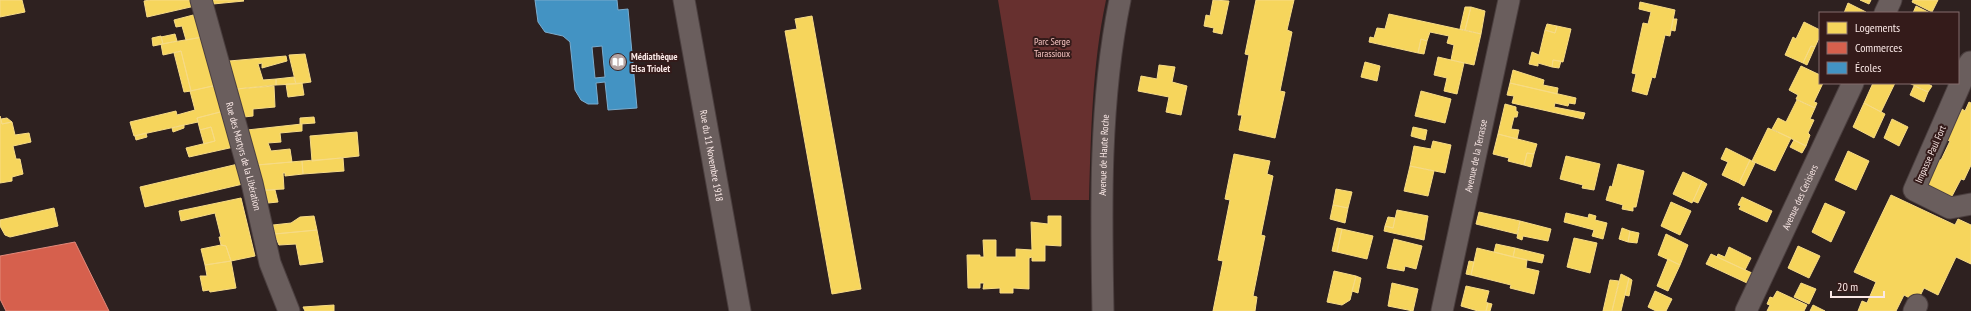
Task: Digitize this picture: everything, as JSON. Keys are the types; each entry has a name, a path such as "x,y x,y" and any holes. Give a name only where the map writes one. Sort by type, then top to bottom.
{"street":[{"name":"Rue des Martyrs de la Libération","path":"202,0 252,183 270,263 289,311"},
{"name":"Rue du 11 Novembre 1918","path":"684,0 740,311"},
{"name":"Avenue de Haute Roche","path":"1103,311 1101,247 1105,111 1113,37 1120,0"},
{"name":"Avenue de la Terrasse","path":"1442,311 1509,0"},
{"path":"1885,12 1891,0"},
{"name":"Impasse Paul Fort","path":"1970,62 1914,190 1950,208 1971,204"},
{"name":"Avenue des Cerisiers","path":"1746,311 1853,84"}],"green space":[{"name":"Parc Serge Tarassioux","path":"998,0 1106,0 1101,25 1095,75 1089,200 1031,200"}],"building: Logements":[{"path":"0,0 22,0 25,12 0,17"},
{"path":"193,0 195,6 147,17 144,1"},
{"path":"212,0 243,0 244,1 213,4"},
{"path":"1213,0 1229,1 1222,34 1213,32 1214,28 1204,26 1206,15 1210,16"},
{"path":"1256,0 1294,0 1287,30 1292,32 1280,91 1285,92 1275,138 1239,130 1242,115 1238,115 1249,55 1245,54"},
{"path":"1860,0 1871,0 1869,4"},
{"path":"1913,0 1938,0 1932,12 1912,2"},
{"path":"1640,2 1675,10 1670,36 1665,35 1655,78 1652,77 1647,95 1632,91 1636,74 1632,73 1643,23 1648,24 1651,12 1639,9"},
{"path":"1848,3 1866,12 1844,12"},
{"path":"1916,6 1928,12 1913,12"},
{"path":"1465,7 1471,7 1465,30 1460,29"},
{"path":"1471,7 1485,11 1481,34 1465,30"},
{"path":"197,14 203,37 186,40 182,26 176,27 174,20"},
{"path":"1389,14 1481,34 1474,65 1451,60 1454,45 1447,43 1449,36 1430,32 1427,41 1421,39 1418,53 1369,42 1370,37 1374,38 1377,28 1385,29"},
{"path":"812,16 861,289 832,294 785,31 797,29 795,19"},
{"path":"1673,19 1677,19 1675,31 1671,30"},
{"path":"1804,22 1819,30 1819,38 1815,47 1811,46 1803,63 1785,55 1793,37 1796,39"},
{"path":"1547,24 1557,26 1555,33 1545,30"},
{"path":"1557,26 1571,29 1563,62 1553,60 1552,67 1538,63 1538,66 1529,64 1532,52 1539,55 1545,30 1555,33"},
{"path":"175,34 177,41 163,44 161,37"},
{"path":"161,36 163,44 153,46 152,38"},
{"path":"203,37 217,85 191,91 181,51 163,55 161,44"},
{"path":"1421,39 1427,41 1424,54 1418,53"},
{"path":"1811,46 1815,47 1807,65 1803,63"},
{"path":"181,51 191,91 184,92 174,53"},
{"path":"305,54 311,82 296,84 289,55"},
{"path":"286,56 287,61 262,68 262,63 258,64 263,80 276,79 276,85 236,89 229,61"},
{"path":"1438,57 1464,63 1457,94 1444,91 1447,78 1434,75"},
{"path":"1553,60 1561,61 1559,68 1552,67"},
{"path":"1365,62 1380,66 1377,81 1361,77"},
{"path":"1159,65 1175,67 1172,82 1187,86 1181,115 1166,112 1169,97 1138,91 1141,76 1157,79"},
{"path":"1801,66 1819,75 1819,84 1823,84 1814,102 1817,103 1815,108 1796,99 1798,95 1789,90"},
{"path":"1513,70 1544,80 1543,85 1558,88 1557,94 1510,83"},
{"path":"294,77 296,84 276,85 276,79"},
{"path":"302,83 304,95 288,97 286,84"},
{"path":"1510,83 1576,98 1575,104 1569,103 1568,106 1555,103 1554,107 1585,113 1583,119 1512,103 1514,96 1507,95"},
{"path":"1873,84 1895,84 1881,112 1864,103"},
{"path":"1911,84 1928,84 1932,86 1928,92"},
{"path":"217,85 224,111 197,118 198,122 134,136 130,122 176,111 177,115 195,110 190,91"},
{"path":"274,86 275,107 253,109 253,116 244,117 236,89"},
{"path":"1914,86 1928,92 1924,102 1910,95"},
{"path":"1421,91 1451,99 1445,123 1415,116"},
{"path":"1797,100 1815,108 1810,119 1814,120 1808,133 1810,135 1806,146 1772,129 1778,118 1786,122"},
{"path":"1969,102 1971,103 1971,165 1964,180 1961,179 1951,198 1924,185 1937,159 1941,160 1950,141 1947,140 1962,109 1965,111"},
{"path":"1864,103 1885,114 1874,138 1853,127"},
{"path":"1505,104 1516,107 1516,111 1518,112 1517,117 1514,117 1511,129 1519,130 1517,139 1498,134"},
{"path":"224,111 234,147 189,157 186,148 215,141 211,127 200,130 197,118"},
{"path":"0,116 2,124 12,122 15,135 29,133 31,142 13,146 16,159 20,159 23,174 12,177 12,181 0,183"},
{"path":"314,117 315,123 300,124 300,118"},
{"path":"7,118 12,122 2,124 1,119"},
{"path":"1892,119 1908,127 1899,146 1884,138"},
{"path":"302,124 302,131 280,133 281,142 268,143 271,151 290,149 292,162 257,165 247,130"},
{"path":"184,125 184,128 173,132 172,128"},
{"path":"211,127 215,141 204,144 200,130"},
{"path":"1413,127 1427,130 1425,140 1411,136"},
{"path":"1768,128 1791,138 1775,171 1752,161"},
{"path":"357,132 359,156 312,161 310,136"},
{"path":"146,133 147,137 136,140 135,136"},
{"path":"1498,134 1537,144 1534,154 1527,153 1524,165 1508,161 1509,158 1493,154"},
{"path":"1794,140 1806,146 1802,153 1790,147"},
{"path":"1433,141 1451,145 1445,173 1410,166 1414,146 1431,149"},
{"path":"1726,148 1750,160 1739,183 1722,175 1728,162 1721,159"},
{"path":"1848,151 1869,161 1856,190 1835,180"},
{"path":"1527,153 1534,154 1531,167 1524,165"},
{"path":"1234,154 1270,161 1267,174 1273,176 1261,235 1265,236 1253,296 1257,297 1255,311 1213,311 1223,261 1218,260 1230,200 1225,199"},
{"path":"1566,156 1600,164 1594,190 1582,188 1583,185 1560,179"},
{"path":"343,158 344,171 303,174 302,161"},
{"path":"1750,160 1755,163 1744,186 1739,183"},
{"path":"302,161 303,174 285,176 285,173 283,173 284,189 264,190 257,165"},
{"path":"238,164 243,184 145,207 140,187"},
{"path":"1618,164 1644,171 1636,207 1633,207 1633,211 1622,209 1623,205 1606,200 1610,186 1612,187"},
{"path":"1410,166 1434,171 1428,196 1404,191"},
{"path":"1683,172 1702,181 1692,203 1673,194"},
{"path":"1702,181 1707,184 1698,203 1693,201"},
{"path":"1336,189 1352,192 1348,208 1333,205"},
{"path":"264,190 275,190 278,202 268,203"},
{"path":"1891,195 1955,225 1958,219 1971,225 1971,264 1956,257 1938,295 1924,288 1917,302 1904,295 1896,311 1858,311 1862,301 1867,303 1876,282 1854,272"},
{"path":"1742,197 1772,211 1767,222 1739,209 1741,206 1738,205"},
{"path":"241,198 255,256 231,261 226,246 221,245 219,237 221,237 215,213 181,221 179,211"},
{"path":"1671,202 1691,211 1680,235 1661,226"},
{"path":"1825,203 1845,212 1831,242 1812,232"},
{"path":"1333,205 1348,208 1345,223 1330,219"},
{"path":"54,208 58,226 10,237 5,235 0,226 0,220"},
{"path":"1397,210 1428,216 1424,240 1384,231 1385,226 1393,228"},
{"path":"1479,212 1520,221 1517,234 1476,224"},
{"path":"1566,213 1588,218 1589,214 1596,216 1595,220 1607,223 1603,239 1592,236 1594,230 1564,222"},
{"path":"314,216 317,230 275,234 273,225 291,223 300,217"},
{"path":"1048,216 1061,216 1061,246 1045,245 1045,261 1032,261 1032,257 1029,258 1029,289 1013,288 1013,293 1000,293 1000,288 983,289 984,283 980,283 980,288 968,288 967,255 980,255 980,257 984,257 983,240 996,240 996,257 1016,257 1016,249 1032,250 1031,222 1048,224"},
{"path":"1388,217 1395,218 1393,228 1385,226"},
{"path":"1520,221 1551,229 1548,241 1523,236 1522,240 1517,238"},
{"path":"1337,228 1342,229 1337,252 1332,251"},
{"path":"1622,228 1630,231 1628,242 1619,239"},
{"path":"1342,229 1373,236 1367,259 1337,252"},
{"path":"317,230 323,262 300,265 296,244 279,245 274,234"},
{"path":"1630,231 1639,233 1637,243 1628,242"},
{"path":"1666,234 1688,245 1680,265 1658,255"},
{"path":"1574,238 1597,243 1590,273 1567,267"},
{"path":"1394,239 1422,246 1416,269 1405,266 1404,271 1387,268"},
{"path":"1496,244 1515,248 1513,257 1494,252"},
{"path":"221,245 226,246 231,261 205,265 201,249"},
{"path":"1798,246 1820,256 1809,278 1788,268"},
{"path":"1729,247 1751,258 1745,270 1717,257 1718,254 1725,257"},
{"path":"1477,248 1527,260 1526,268 1539,271 1534,294 1510,288 1511,285 1471,275"},
{"path":"1515,248 1544,255 1542,263 1513,257"},
{"path":"1711,254 1752,273 1747,283 1706,264"},
{"path":"1668,259 1680,265 1668,291 1657,286"},
{"path":"231,261 236,288 210,292 209,290 203,291 200,276 207,276 205,265"},
{"path":"1469,261 1474,262 1471,275 1466,274"},
{"path":"1334,271 1356,276 1350,300 1342,305 1327,302"},
{"path":"1621,274 1629,278 1621,311 1612,311"},
{"path":"1356,276 1361,278 1358,293 1352,291"},
{"path":"1629,278 1632,280 1629,296 1625,295"},
{"path":"1610,280 1619,281 1612,311 1603,311"},
{"path":"1392,283 1418,289 1413,311 1388,306"},
{"path":"1801,283 1816,289 1809,304 1794,297"},
{"path":"1466,286 1489,291 1486,302 1488,303 1486,311 1478,311 1461,306"},
{"path":"1655,291 1672,299 1666,311 1656,311 1648,307"},
{"path":"1777,291 1807,305 1804,311 1767,311 1770,305 1767,304 1770,297 1773,298"},
{"path":"1488,303 1492,304 1490,311 1486,311"},
{"path":"334,305 334,311 305,311 303,307"},
{"path":"1813,305 1825,311 1810,311"}],"building: Commerces":[{"path":"75,242 109,311 6,311 0,299 0,256"}],"building: Écoles":[{"name":"Médiathèque Elsa Triolet","path":"535,0 617,0 618,10 628,9 637,108 608,110 605,82 596,83 598,104 588,104 581,100 575,90 570,42 563,36 545,32 538,22","holes":["602,46 605,77 595,78 592,47"]}],"place":[{"name":"Médiathèque Elsa Triolet","path":"618,62"}]}
